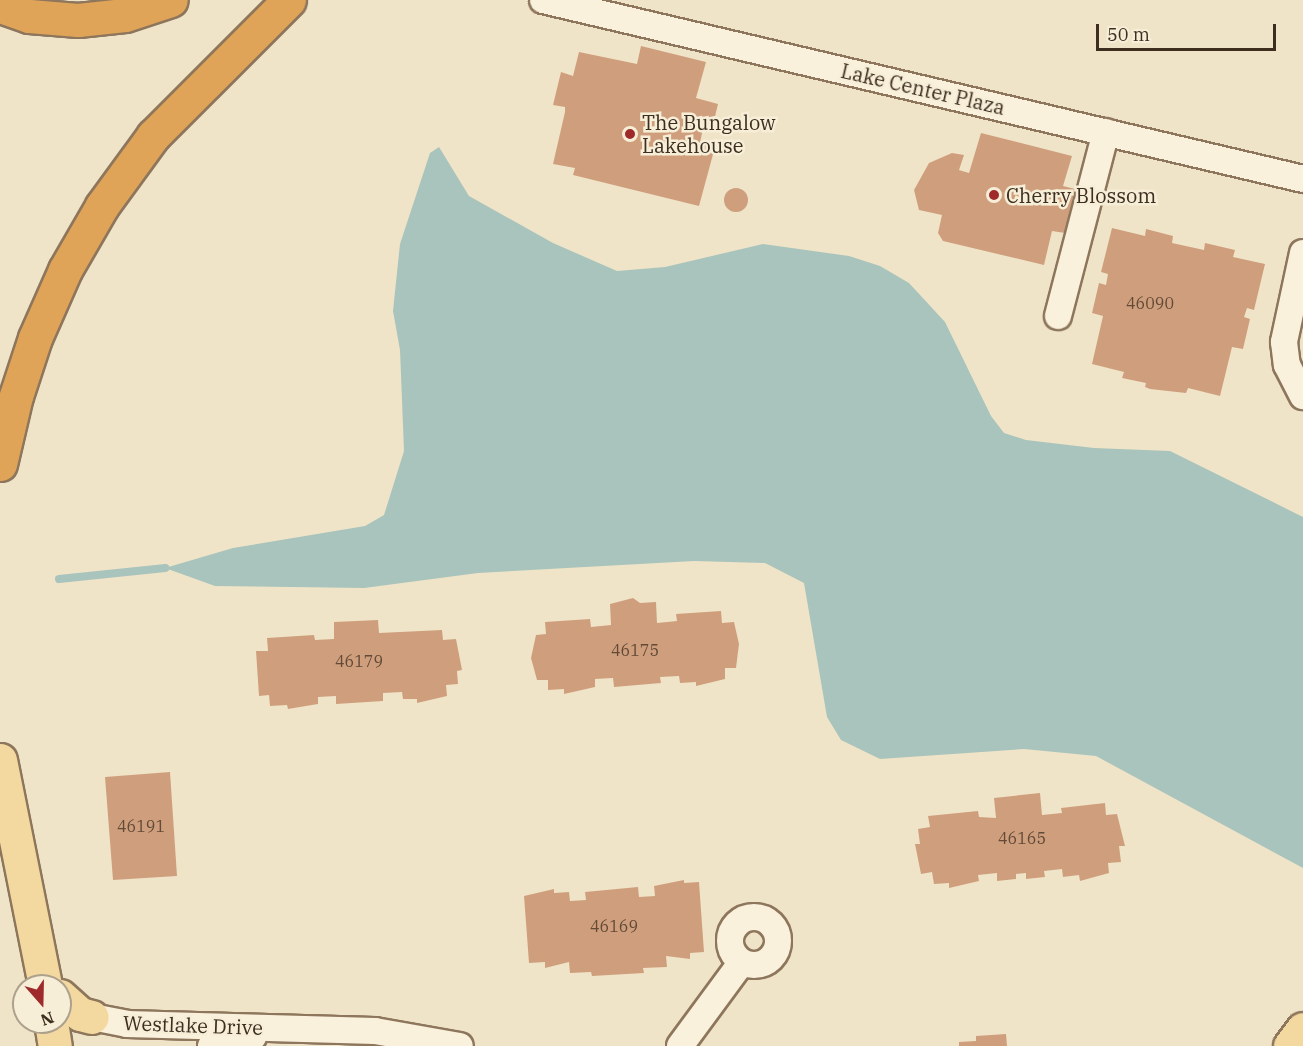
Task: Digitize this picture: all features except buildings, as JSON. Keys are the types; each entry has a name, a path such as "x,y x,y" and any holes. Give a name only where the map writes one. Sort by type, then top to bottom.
{"highway":[{"path":"0,6 29,16 78,20 125,15 171,0"},
{"path":"0,464 16,396 35,338 65,270 102,206 153,136 289,0"}],"main road":[{"path":"0,760 47,974"},
{"path":"72,1007 80,1014 92,1017"},
{"path":"1290,1046 1303,1029"}],"street":[{"name":"Lake Center Plaza","path":"543,0 1303,179"},
{"path":"1058,316 1106,132"},
{"path":"1303,253 1284,342 1287,365 1303,396"},
{"path":"680,1046 742,962"},
{"name":"Westlake Drive","path":"92,1017 127,1024 294,1037"},
{"name":"Westlake Drive","path":"211,1046 375,1031 460,1046"}],"water":[{"path":"439,147 469,196 553,243 617,271 665,267 763,244 849,256 880,266 909,283 945,322 991,416 1004,433 1026,440 1094,448 1170,451 1303,517 1303,868 1096,756 1024,749 880,759 841,740 827,717 804,583 765,563 694,561 478,573 364,588 215,586 165,568 233,548 365,526 384,515 404,451 400,350 393,311 400,244 430,153"}],"waterway":[{"path":"59,579 165,568"}],"place":[{"name":"The Bungalow Lakehouse","path":"630,134"},
{"name":"Cherry Blossom","path":"994,195"}]}
